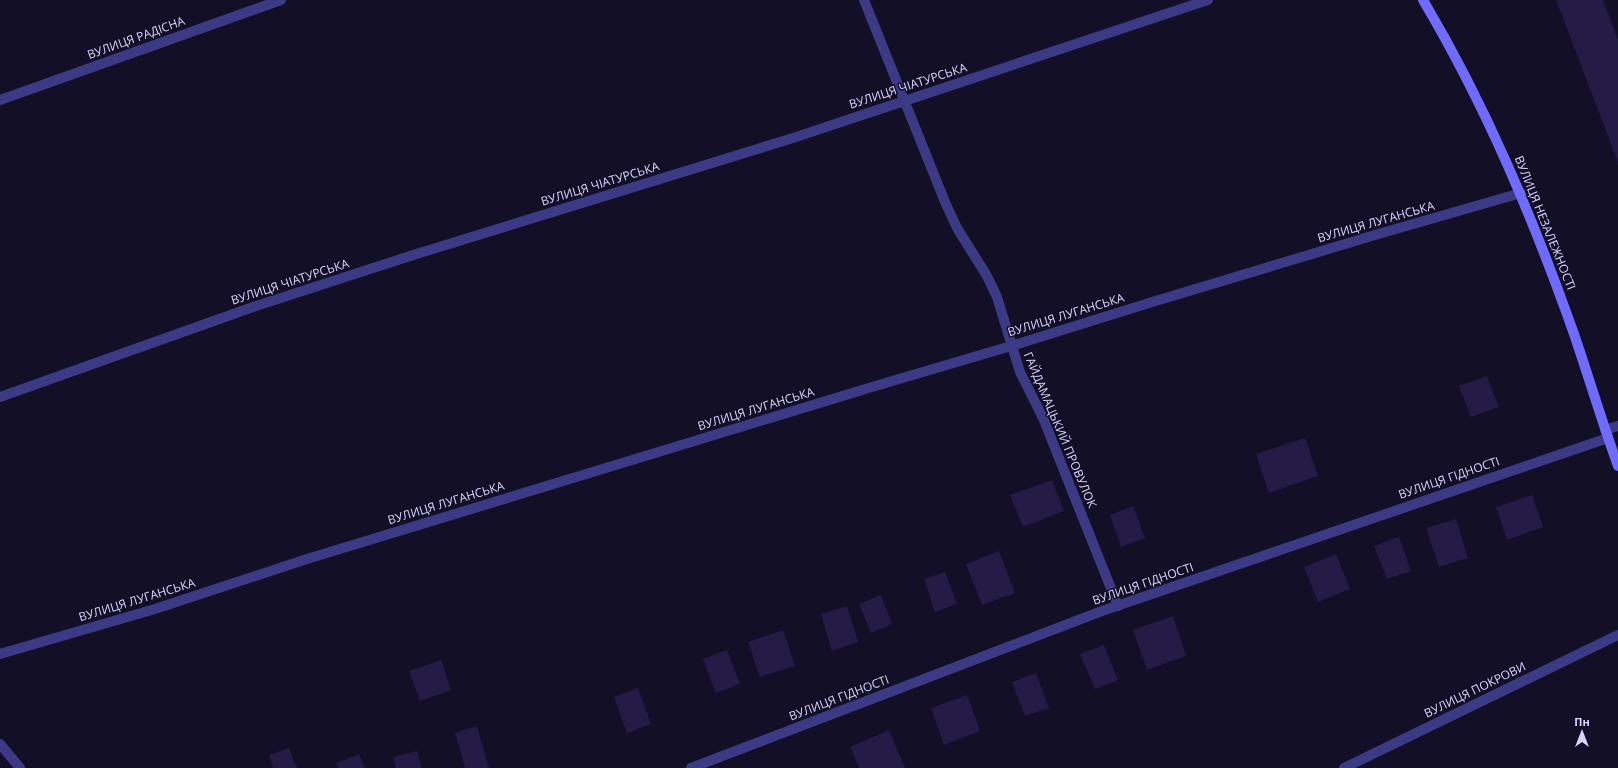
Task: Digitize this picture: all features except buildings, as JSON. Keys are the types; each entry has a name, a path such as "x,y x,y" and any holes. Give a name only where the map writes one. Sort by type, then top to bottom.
{"main road":[{"name":"ВУЛИЦЯ НЕЗАЛЕЖНОСТІ","path":"1423,0 1478,98 1521,193 1574,334 1618,466"}],"street":[{"name":"ВУЛИЦЯ РАДІСНА","path":"0,100 281,0"},
{"name":"ГАЙДАМАЦЬКИЙ ПРОВУЛОК","path":"864,0 944,202 957,228 987,276 997,297 1020,372 1043,418 1118,606"},
{"name":"ВУЛИЦЯ ЧІАТУРСЬКА","path":"0,397 253,307 410,256 793,138 1208,0"},
{"name":"ВУЛИЦЯ ЛУГАНСЬКА","path":"0,654 155,609 315,556 1149,303 1521,193"},
{"name":"ВУЛИЦЯ ГІДНОСТІ","path":"691,768 1118,606 1607,434 1618,426"},
{"name":"ВУЛИЦЯ ПОКРОВИ","path":"1344,768 1618,635"},
{"path":"0,744 20,768"}]}
